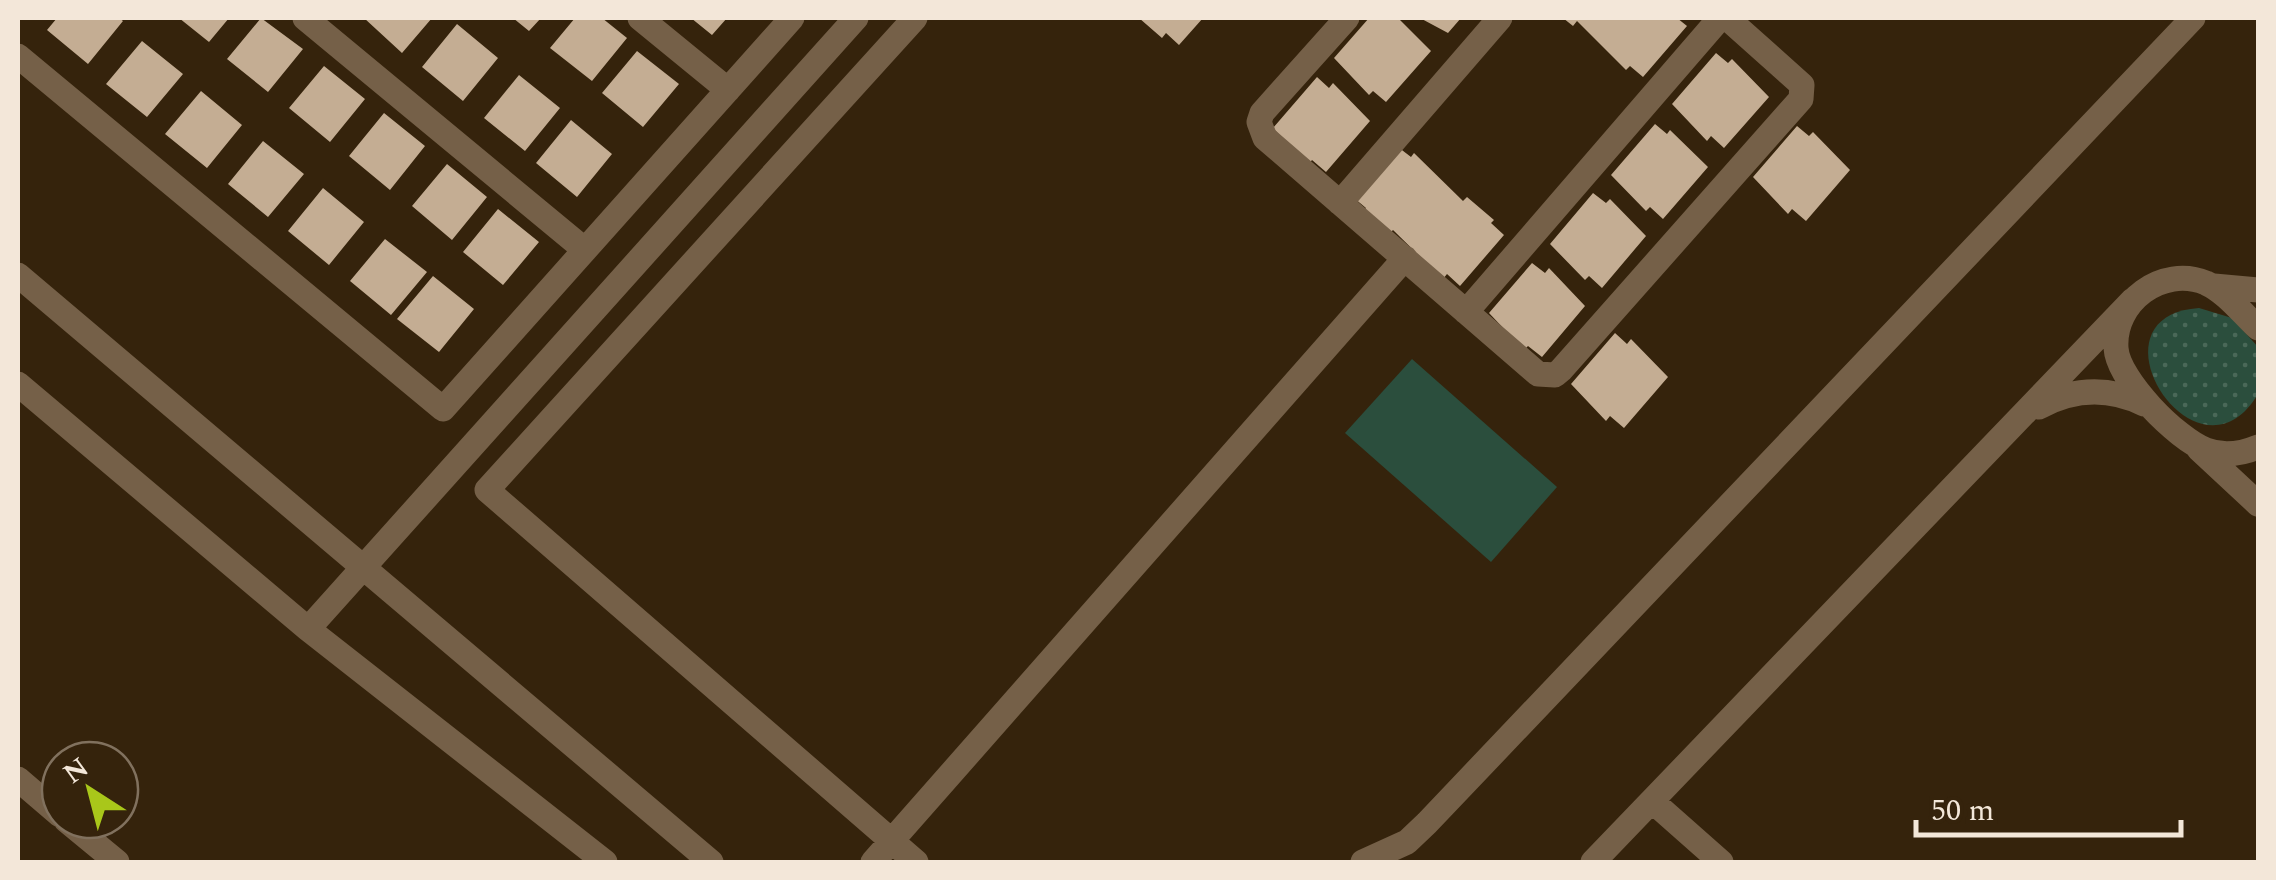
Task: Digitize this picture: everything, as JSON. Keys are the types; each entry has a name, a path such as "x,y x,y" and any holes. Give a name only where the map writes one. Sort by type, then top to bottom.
{"street":[{"path":"304,18 585,250"},
{"path":"640,18 728,90"},
{"path":"18,56 443,409 792,18"},
{"path":"308,629 856,18"},
{"path":"914,18 488,490 916,862"},
{"path":"1347,18 1260,122 1265,138 1405,258 1466,312 1538,374 1554,376 1574,356 1800,99 1799,81 1724,18 1466,312"},
{"path":"1340,203 1500,18"},
{"path":"1363,862 1407,842 1446,803 2193,18"},
{"path":"873,862 1405,258"},
{"path":"18,276 711,862"},
{"path":"1593,862 2133,300 2168,280 2189,279 2258,290"},
{"path":"2210,285 2258,328"},
{"path":"2133,300 2118,327 2118,357 2131,385 2258,504"},
{"path":"18,384 308,629 595,860"},
{"path":"2016,426 2042,404 2090,391 2125,395 2165,417"},
{"path":"2188,439 2226,454 2258,447"},
{"path":"18,779 40,798"},
{"path":"1652,801 1722,862"},
{"path":"90,840 117,862"}],"green space":[{"path":"2199,308 2232,318 2258,347 2258,394 2233,420 2206,425 2181,414 2161,392 2150,366 2150,339 2165,318"},
{"path":"1412,359 1557,487 1491,562 1345,433"}],"building":[{"path":"57,18 123,21 88,64 47,30"},
{"path":"179,18 229,18 209,42"},
{"path":"261,18 303,49 268,92 227,59"},
{"path":"364,18 432,18 402,53"},
{"path":"513,18 541,18 529,31"},
{"path":"575,18 602,18 627,38 592,81 550,48"},
{"path":"691,18 727,18 712,35"},
{"path":"1139,18 1203,18 1179,45 1166,33 1162,38"},
{"path":"1369,18 1398,18 1431,51 1386,102 1373,91 1369,95 1334,58"},
{"path":"1420,18 1461,18 1448,33"},
{"path":"1563,18 1677,18 1687,26 1643,77 1630,66 1626,70 1577,21 1573,26"},
{"path":"457,24 498,58 463,101 422,67"},
{"path":"142,41 183,74 147,117 106,84"},
{"path":"637,51 679,84 643,127 602,93"},
{"path":"1716,53 1728,63 1732,59 1769,97 1724,148 1711,136 1707,141 1672,104"},
{"path":"324,66 365,99 330,142 289,108"},
{"path":"519,75 560,108 525,151 484,118"},
{"path":"1317,77 1329,88 1333,83 1370,121 1326,172 1312,160 1308,165 1273,128"},
{"path":"201,91 242,125 207,168 165,134"},
{"path":"384,113 425,146 390,190 349,156"},
{"path":"571,120 612,154 577,197 536,163"},
{"path":"1655,124 1667,134 1670,130 1708,167 1663,219 1650,207 1646,211 1611,175"},
{"path":"1797,126 1809,136 1813,132 1850,170 1806,221 1792,209 1788,214 1753,177"},
{"path":"263,141 304,174 268,217 228,184"},
{"path":"1398,147 1411,157 1414,153 1463,201 1467,197 1494,220 1491,223 1504,235 1460,286 1447,274 1443,279 1393,230 1389,234 1363,212 1366,208 1354,198"},
{"path":"447,164 487,197 452,240 412,206"},
{"path":"323,188 364,222 329,265 288,231"},
{"path":"1593,193 1606,203 1610,199 1646,236 1602,288 1589,276 1585,280 1550,244"},
{"path":"498,209 539,242 503,285 463,252"},
{"path":"385,239 427,272 391,315 350,281"},
{"path":"1532,263 1545,273 1549,268 1585,306 1542,357 1528,346 1524,350 1489,313"},
{"path":"433,276 474,309 439,352 397,319"},
{"path":"1615,333 1627,344 1631,339 1668,377 1624,428 1610,416 1606,421 1571,384"}]}
